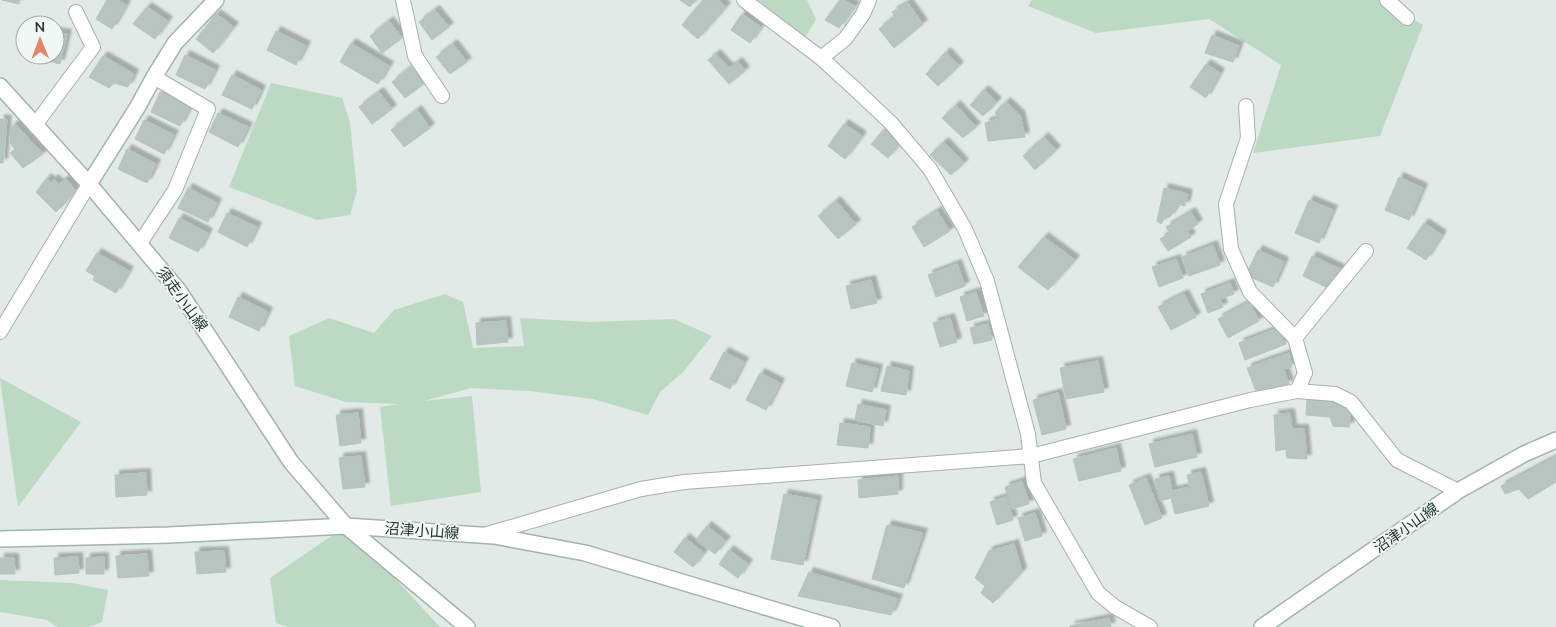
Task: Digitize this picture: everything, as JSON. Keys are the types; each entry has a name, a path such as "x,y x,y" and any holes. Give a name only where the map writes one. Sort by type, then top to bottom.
{"main road":[{"path":"89,184 176,43 216,0"},
{"name":"須走小山線","path":"0,86 89,184 179,291 291,462 346,526 467,627"},
{"name":"沼津小山線","path":"1262,627 1458,491 1524,454 1556,440"},
{"name":"沼津小山線","path":"0,540 169,535 346,526 484,535 585,553 832,627"}],"street":[{"path":"403,0 415,56 442,96"},
{"path":"744,0 821,58 891,124 930,169 965,229 986,281 1028,434 1034,484 1098,593 1115,607 1150,627"},
{"path":"821,58 846,39 870,0"},
{"path":"1387,0 1407,18"},
{"path":"35,125 93,47 76,12"},
{"path":"140,243 175,190 208,110 154,77"},
{"path":"1246,106 1248,138 1226,204 1231,249 1250,292 1295,338 1304,373 1297,391"},
{"path":"0,332 89,184"},
{"path":"1295,338 1366,251"},
{"path":"484,535 641,489 684,482 1031,456 1250,400 1297,391 1335,394 1351,402 1397,460 1458,491"}],"green space":[{"path":"758,0 807,0 816,19 805,38"},
{"path":"1032,0 1381,0 1423,25 1380,136 1253,153 1281,65 1209,19 1096,33 1028,6"},
{"path":"271,83 342,98 350,122 357,191 350,215 317,220 229,187"},
{"path":"445,294 463,302 473,348 524,346 520,318 591,322 674,319 712,336 683,372 660,392 648,415 593,399 530,391 471,388 424,401 472,396 481,492 391,506 380,407 400,404 346,402 295,386 289,336 329,318 374,333 394,310"},
{"path":"0,379 81,422 18,507"},
{"path":"346,526 440,627 288,627 276,623 270,578"},
{"path":"0,580 72,583 108,590 102,622 89,627 57,627 47,620 0,612"}],"building":[{"path":"2,0 20,0 19,4"},
{"path":"107,0 118,0 126,5 112,29 96,19"},
{"path":"680,0 695,0 690,7"},
{"path":"703,0 718,0 726,7 698,39 682,25"},
{"path":"840,0 855,6 839,28 825,20"},
{"path":"908,3 923,24 894,48 879,29 895,16 892,12"},
{"path":"147,7 168,21 155,39 133,24"},
{"path":"435,10 449,27 432,40 419,22"},
{"path":"216,14 234,27 213,53 196,39"},
{"path":"742,14 761,27 750,43 731,30"},
{"path":"389,21 402,38 382,53 370,36"},
{"path":"276,31 306,46 296,65 267,50"},
{"path":"1212,35 1239,46 1233,62 1205,53"},
{"path":"351,43 389,66 378,84 340,62"},
{"path":"453,44 467,62 450,74 436,57"},
{"path":"946,52 959,66 938,86 926,74"},
{"path":"716,54 729,68 738,62 745,71 729,84 708,60"},
{"path":"185,55 215,70 205,89 176,75"},
{"path":"103,56 134,74 128,87 114,83 109,88 89,77"},
{"path":"1206,64 1220,73 1206,98 1190,87"},
{"path":"412,66 425,83 405,98 392,82"},
{"path":"232,75 261,90 252,109 222,95"},
{"path":"984,90 997,102 983,116 970,105"},
{"path":"160,92 190,107 180,126 151,112"},
{"path":"379,92 392,109 372,124 359,107"},
{"path":"1006,102 1020,115 1025,137 988,141 985,123 998,118 995,112"},
{"path":"956,105 976,127 963,138 942,118"},
{"path":"417,110 430,128 404,147 391,130"},
{"path":"218,113 248,127 238,147 209,132"},
{"path":"0,119 7,120 3,163 0,163"},
{"path":"144,120 174,135 164,154 135,139"},
{"path":"15,124 43,154 23,168 10,153 15,149 10,143 11,127"},
{"path":"844,124 862,136 845,159 828,146"},
{"path":"885,129 901,143 888,158 871,144"},
{"path":"1044,137 1056,150 1035,170 1023,156"},
{"path":"944,142 964,163 951,175 930,155"},
{"path":"127,149 156,164 147,183 118,169"},
{"path":"1399,177 1423,188 1409,220 1385,210"},
{"path":"47,178 51,182 54,179 59,184 66,179 76,191 56,212 36,192"},
{"path":"188,188 217,203 208,222 178,208"},
{"path":"1164,188 1188,194 1185,206 1178,204 1170,217 1165,217 1161,224 1157,221"},
{"path":"1309,200 1333,210 1319,243 1295,233"},
{"path":"836,201 856,224 838,239 818,216"},
{"path":"937,211 950,231 924,247 912,227"},
{"path":"1191,212 1198,224 1187,231 1191,237 1168,251 1160,239 1170,233 1166,227"},
{"path":"227,213 257,227 247,247 218,232"},
{"path":"179,218 208,233 198,252 169,238"},
{"path":"1424,223 1442,235 1426,260 1407,248"},
{"path":"1044,237 1075,260 1048,290 1018,267"},
{"path":"1213,245 1220,265 1189,276 1182,257"},
{"path":"1258,250 1284,262 1273,287 1246,275"},
{"path":"97,253 129,271 116,293 93,280 95,276 86,271"},
{"path":"1312,256 1340,269 1330,289 1303,276"},
{"path":"1176,259 1183,278 1159,287 1152,267"},
{"path":"957,264 965,286 936,297 928,275"},
{"path":"871,280 877,303 851,309 846,286"},
{"path":"1230,283 1234,294 1220,299 1223,307 1208,313 1201,294"},
{"path":"976,292 984,316 967,321 960,297"},
{"path":"1184,294 1196,317 1171,330 1158,307"},
{"path":"238,297 268,312 259,331 229,317"},
{"path":"1249,302 1259,321 1228,338 1218,319"},
{"path":"950,318 957,342 940,347 933,323"},
{"path":"506,321 508,342 477,345 476,323"},
{"path":"988,324 992,340 974,344 970,328"},
{"path":"1276,329 1286,344 1245,360 1239,343"},
{"path":"724,352 744,362 730,389 710,379"},
{"path":"1289,353 1292,367 1284,369 1289,384 1256,391 1247,368"},
{"path":"1098,361 1104,392 1066,399 1060,368"},
{"path":"852,363 878,369 872,392 846,386"},
{"path":"887,366 909,371 906,395 881,391"},
{"path":"760,373 780,383 766,410 746,400"},
{"path":"1058,393 1066,429 1042,435 1033,400"},
{"path":"1307,400 1351,402 1349,427 1333,426 1330,417 1306,415"},
{"path":"858,404 886,410 883,426 855,420"},
{"path":"358,413 361,443 340,446 336,415"},
{"path":"1290,413 1292,429 1304,429 1307,459 1287,458 1286,449 1276,451 1274,415"},
{"path":"840,423 870,427 868,448 837,445"},
{"path":"1192,434 1197,457 1155,467 1149,444"},
{"path":"1116,448 1121,471 1079,481 1073,459"},
{"path":"361,456 365,487 343,489 339,458"},
{"path":"1556,457 1556,482 1528,499 1519,489 1505,494 1501,486"},
{"path":"1201,472 1209,506 1175,514 1171,498 1160,501 1155,479 1169,476 1172,491 1190,487 1187,475"},
{"path":"146,473 147,495 116,497 115,475"},
{"path":"898,476 898,494 859,498 858,480"},
{"path":"1146,478 1162,518 1145,525 1129,485"},
{"path":"1022,481 1029,504 1012,509 1005,487"},
{"path":"784,494 817,500 803,565 771,559"},
{"path":"1006,497 1013,520 997,525 990,502"},
{"path":"1035,513 1042,536 1025,541 1018,518"},
{"path":"887,525 923,533 904,588 872,579"},
{"path":"707,526 726,541 715,554 696,540"},
{"path":"685,538 704,553 693,567 674,552"},
{"path":"1014,544 1022,572 993,603 981,593 985,586 975,578 989,551"},
{"path":"729,550 748,564 738,578 719,564"},
{"path":"224,551 226,572 197,574 195,552"},
{"path":"147,554 149,576 118,578 116,556"},
{"path":"78,557 79,573 55,575 54,558"},
{"path":"104,557 104,574 86,574 86,558"},
{"path":"0,558 14,558 15,574 0,574"},
{"path":"809,572 898,599 891,615 798,596"},
{"path":"1109,618 1111,627 1070,627 1070,626"}]}
